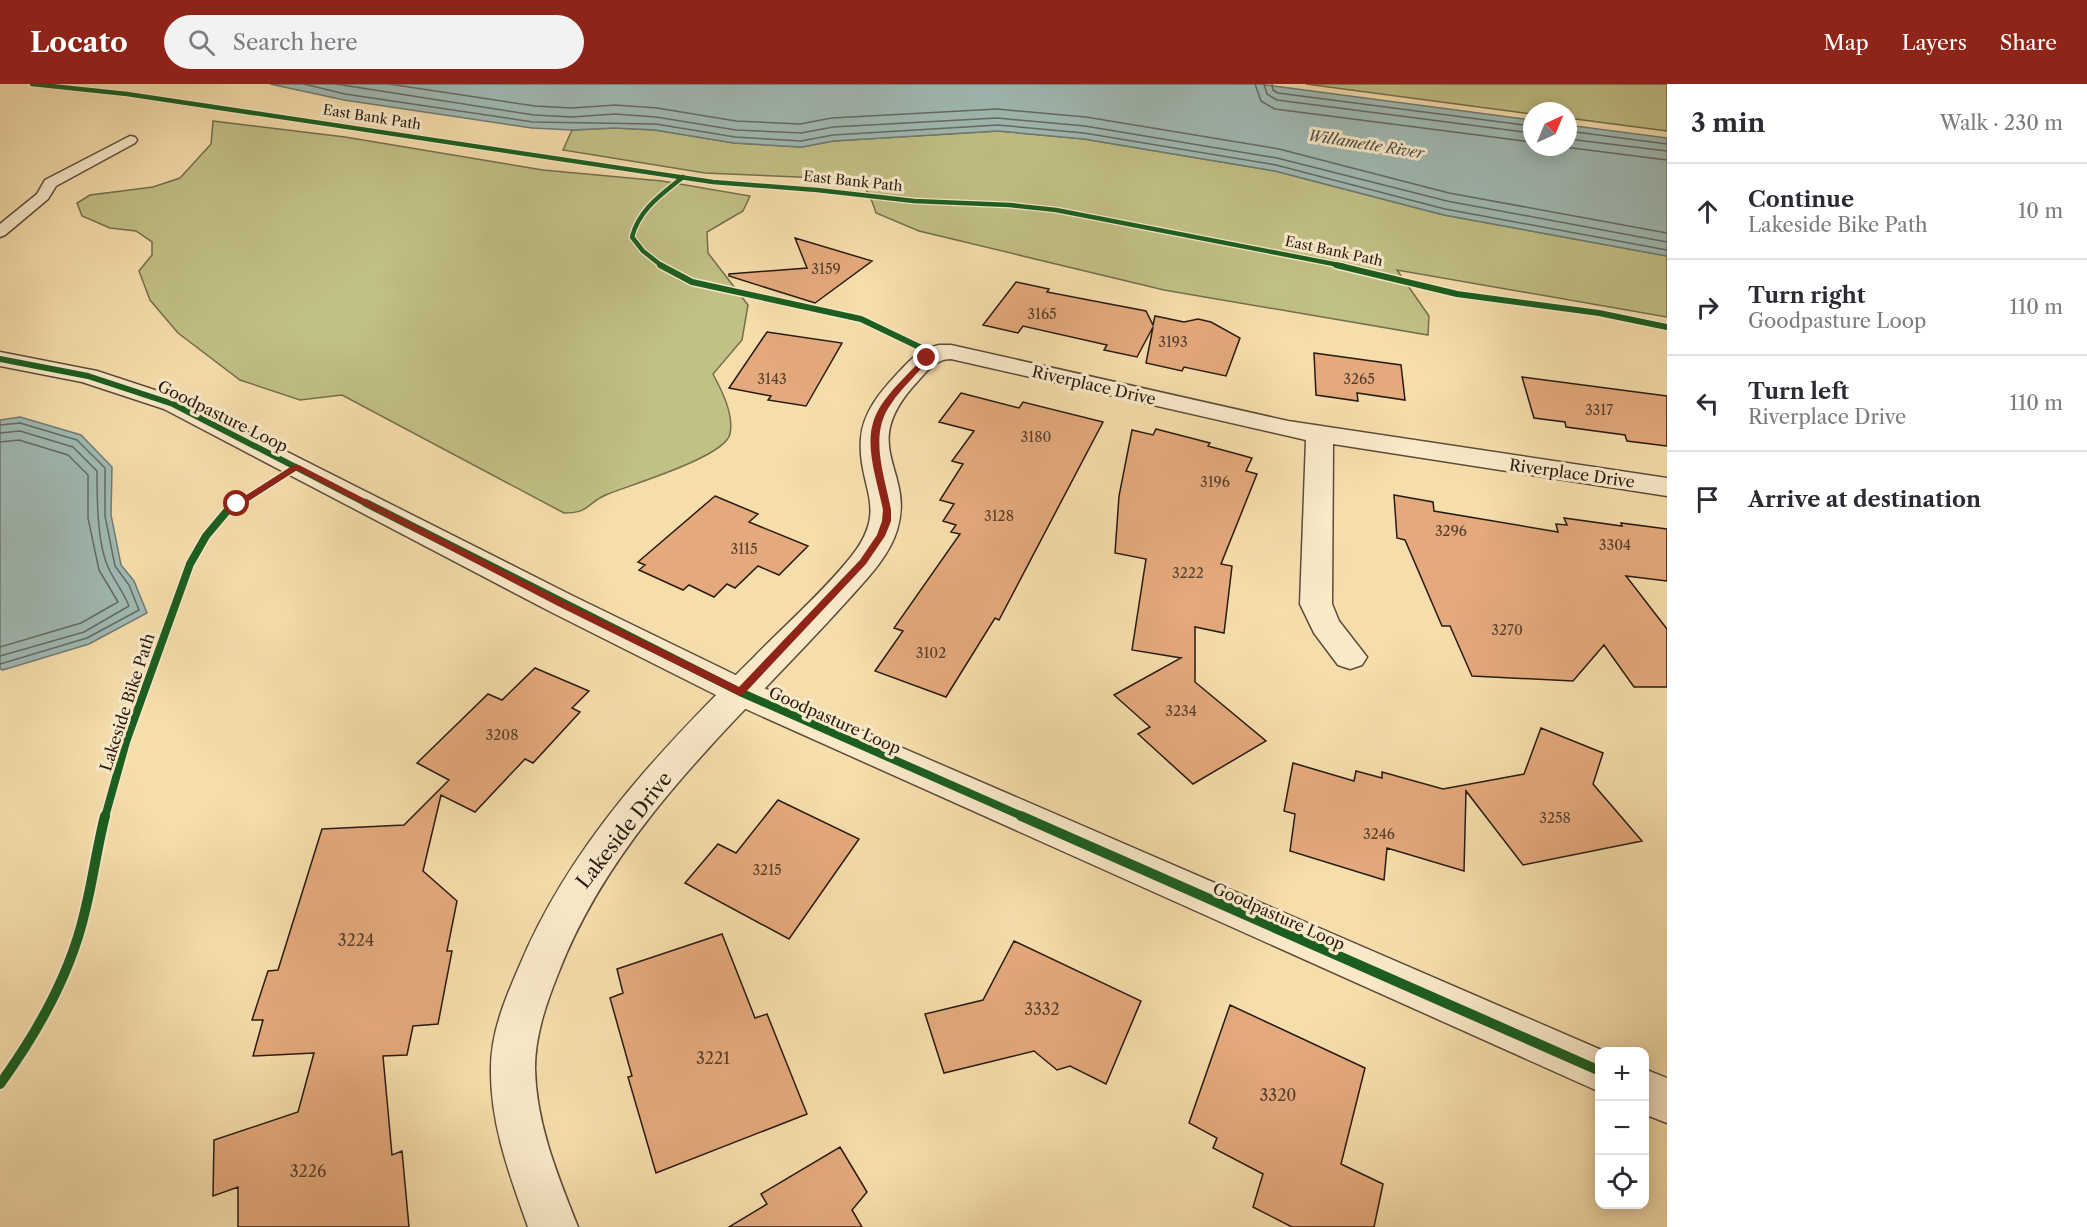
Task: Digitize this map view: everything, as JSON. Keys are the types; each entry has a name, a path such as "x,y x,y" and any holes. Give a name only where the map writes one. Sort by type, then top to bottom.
{"street":[{"name":"Riverplace Drive","path":"740,692 863,562 881,536 887,510 874,443 877,422 888,402 927,358 934,354 951,352 1254,422 1320,435 1667,487"},
{"name":"Goodpasture Loop","path":"0,359 113,381 173,404 552,599 740,692 1595,1069"},
{"path":"1320,435 1316,604 1325,625 1350,657"},
{"name":"Lakeside Drive","path":"553,1227 528,1159 521,1132 515,1082 515,1043 538,968 568,903 606,846 690,746 740,692"},
{"path":"1649,1093 1667,1101"}],"lane":[{"path":"0,232 43,196 50,183 130,140"}],"shaded area":[{"path":"1306,84 1667,84 1667,131 1577,119 1577,102 1523,102 1523,113"},
{"path":"213,121 345,137 543,170 662,181 750,196 743,211 707,232 708,253 748,305 742,340 713,374 729,411 730,434 724,443 695,461 601,497 579,511 564,513 342,395 300,400 240,380 178,333 150,300 139,271 152,255 152,242 136,231 110,228 82,216 77,203 90,195 153,187 180,178 211,144"},
{"path":"615,128 655,130 734,143 802,147 833,141 998,131 1084,139 1275,171 1444,215 1667,256 1667,317 1397,270 1429,316 1428,335 1164,290 919,231 876,213 867,190 846,179 705,173 563,150 572,130"}],"water":[{"name":"Willamette River","path":"270,84 1259,84 1523,119 1523,156 1577,156 1577,126 1667,138 1667,256 1444,215 1275,171 1084,139 998,131 833,141 802,147 734,143 655,130 532,128 344,100"},
{"path":"20,417 81,435 112,467 111,515 121,565 134,581 147,613 89,644 3,670 0,669 0,420"}],"building":[{"path":"795,238 872,261 815,303 729,276 729,274 807,268"},
{"path":"1016,282 1049,289 1047,292 1146,311 1153,325 1155,316 1184,322 1198,319 1211,322 1240,338 1226,376 1184,367 1182,371 1146,363 1153,327 1137,357 1104,350 1107,345 1023,326 1018,333 983,325"},
{"path":"767,332 842,343 806,406 768,400 771,396 729,388"},
{"path":"1314,353 1401,365 1405,400 1357,393 1358,401 1316,395"},
{"path":"1522,377 1667,396 1667,446 1627,441 1625,435 1566,427 1565,422 1534,418"},
{"path":"961,393 1019,408 1023,402 1103,422 999,620 995,618 946,697 875,671 903,631 894,628 960,534 951,532 956,525 943,521 954,504 940,500 963,464 952,461 974,431 939,422"},
{"path":"1156,429 1210,443 1208,446 1252,458 1246,471 1257,474 1221,564 1232,566 1224,633 1195,627 1195,682 1266,741 1193,784 1138,734 1150,727 1114,695 1181,658 1132,650 1146,559 1115,553 1119,496 1132,430 1153,435"},
{"path":"1394,495 1433,502 1434,511 1558,532 1556,524 1567,525 1564,518 1667,529 1667,581 1626,576 1667,629 1667,687 1634,687 1604,645 1573,681 1472,676 1450,626 1442,626 1405,540 1397,538"},
{"path":"715,496 758,514 749,522 808,546 779,575 758,566 735,588 727,584 714,597 689,585 683,590 639,570 645,565 638,562"},
{"path":"535,668 589,691 572,708 580,712 533,763 525,759 475,812 441,795 423,871 457,901 447,951 452,951 438,1024 413,1026 407,1055 383,1056 392,1155 402,1151 409,1227 238,1227 238,1187 213,1196 214,1140 298,1112 314,1053 253,1056 263,1020 252,1020 268,971 278,970 322,829 404,825 449,780 417,763 488,694 502,700"},
{"path":"1541,728 1603,753 1593,784 1642,841 1523,865 1466,791 1464,871 1387,848 1384,880 1290,851 1295,814 1284,811 1293,763 1354,781 1356,771 1382,778 1382,772 1443,789 1524,774"},
{"path":"778,800 859,839 789,939 685,883 718,844 736,853"},
{"path":"722,934 755,1018 767,1014 807,1114 656,1173 628,1077 632,1076 610,998 623,993 617,969"},
{"path":"1014,941 1141,1001 1106,1084 1070,1066 1057,1070 1034,1051 944,1073 925,1014 983,1000"},
{"path":"1230,1005 1365,1068 1341,1164 1383,1184 1374,1227 1292,1227 1253,1207 1263,1174 1213,1148 1217,1138 1189,1123"},
{"path":"840,1147 867,1192 852,1210 862,1227 729,1227 767,1204 761,1194"}],"cycle path":[{"name":"East Bank Path","path":"32,84 127,94 713,182 817,190 914,201 1010,205 1056,210 1353,268 1457,294 1599,313 1667,327"},
{"path":"683,177 652,203 634,228 632,237 643,251 659,264 675,275 692,282 861,319 934,354"},
{"path":"0,359 88,376 173,404 562,604 740,692 1595,1069"},
{"name":"Lakeside Bike Path","path":"0,1084 27,1047 67,967 85,913 104,820 126,742 190,564 206,536 227,511 296,467"}],"route":[{"path":"237,504 296,467 562,604 740,692 863,562 881,536 887,510 874,443 877,422 888,402 927,358"}]}
